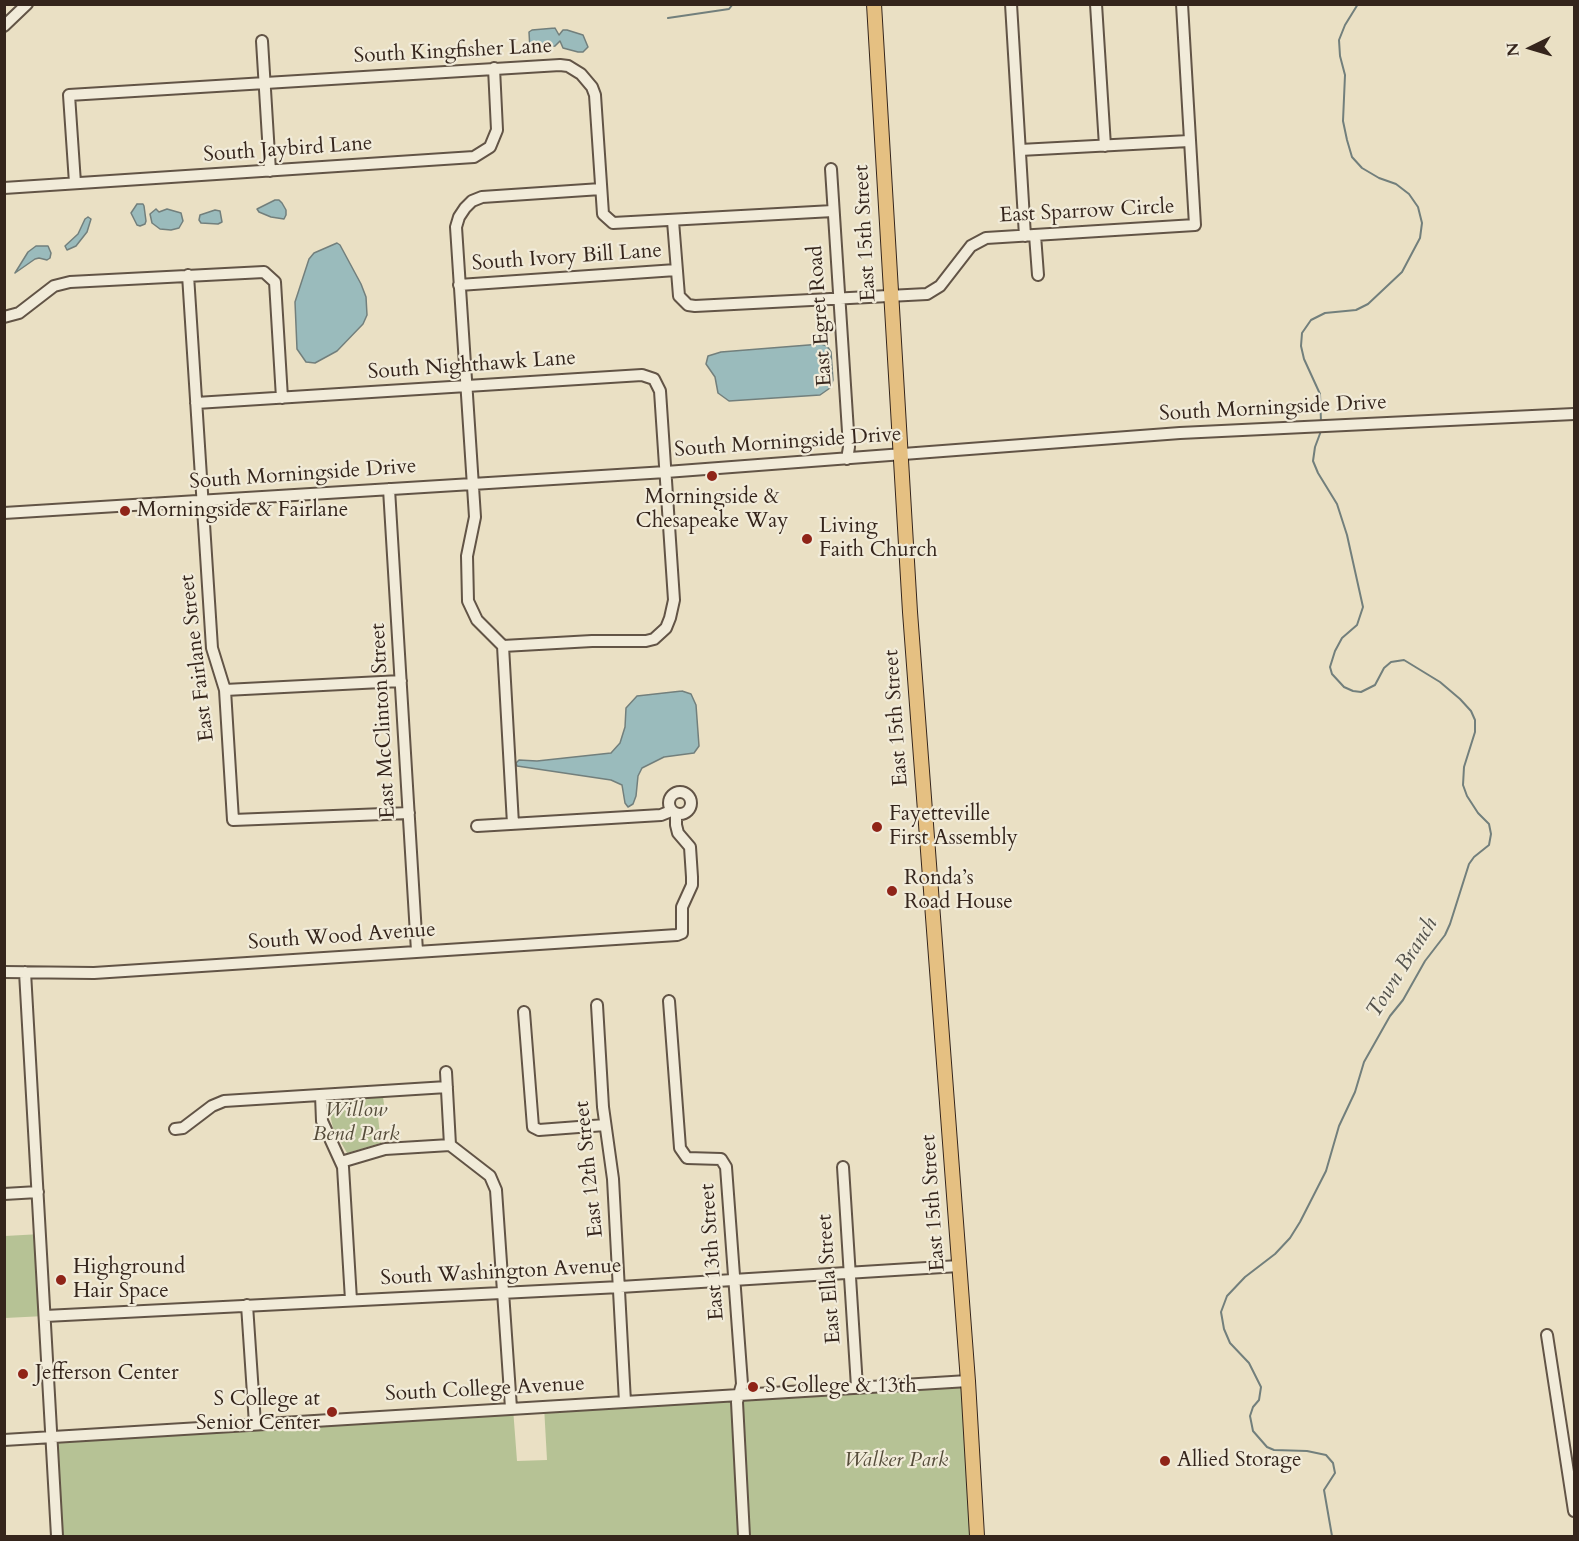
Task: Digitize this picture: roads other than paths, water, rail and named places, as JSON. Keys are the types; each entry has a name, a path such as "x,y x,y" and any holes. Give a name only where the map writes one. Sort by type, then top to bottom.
{"main road":[{"name":"East 15th Street","path":"874,4 900,455 968,1381 977,1536"}],"street":[{"path":"4,26 27,4"},
{"path":"1011,4 1020,150 1030,235 1038,275"},
{"path":"1096,4 1104,146"},
{"name":"East Sparrow Circle","path":"673,221 679,296 688,305 927,294 940,286 971,246 987,238 1195,225 1182,4"},
{"path":"262,41 270,171"},
{"name":"South Kingfisher Lane","path":"75,183 69,95 560,64 575,69 587,80 595,95 603,214 613,224 833,211"},
{"name":"South Jaybird Lane","path":"4,188 466,158 480,155 493,142 497,130 494,68"},
{"path":"1020,150 1189,141"},
{"name":"East Egret Road","path":"831,170 848,459"},
{"path":"477,826 513,824 503,646 477,620 468,601 466,567 475,517 456,227 461,212 472,201 487,196 601,189"},
{"name":"South Ivory Bill Lane","path":"459,285 676,270"},
{"path":"4,317 19,313 54,286 69,282 264,272 275,282 282,398"},
{"name":"East Fairlane Street","path":"188,275 212,648 225,690 233,820 409,813"},
{"name":"South Nighthawk Lane","path":"196,403 649,376 658,384 660,391 666,472"},
{"name":"South Morningside Drive","path":"4,513 666,472 1180,433 1575,414"},
{"path":"503,646 592,640 646,641 654,639 666,628 673,609 666,472"},
{"name":"East McClinton Street","path":"389,489 417,951"},
{"path":"225,690 401,681"},
{"name":"South Wood Avenue","path":"4,972 94,973 682,933 682,906 692,885 692,877 690,847 678,833 674,812 513,824"},
{"path":"25,972 57,1536"},
{"name":"East 13th Street","path":"669,1001 680,1148 687,1158 721,1159 726,1167 741,1384 737,1402 744,1536"},
{"name":"East 12th Street","path":"597,1005 605,1125 613,1179 625,1402"},
{"path":"524,1011 533,1127 539,1130 605,1125"},
{"path":"446,1072 450,1145"},
{"path":"175,1129 183,1128 212,1106 224,1101 447,1087"},
{"path":"321,1095 322,1121 341,1162 351,1300"},
{"path":"341,1162 385,1149 450,1145 490,1176 494,1182 512,1408"},
{"name":"East Ella Street","path":"843,1167 857,1387"},
{"path":"4,1194 38,1192"},
{"name":"South Washington Avenue","path":"45,1316 620,1287 959,1266"},
{"path":"247,1305 255,1424"},
{"path":"1547,1335 1575,1511"},
{"name":"South College Avenue","path":"4,1440 968,1381"}],"water":[{"path":"555,28 559,35 563,30 567,30 583,35 588,47 583,52 578,52 563,48 560,41 555,46 530,50 529,32"},
{"path":"279,200 286,210 284,219 271,217 257,209"},
{"path":"137,204 144,206 146,221 140,226 137,225 131,213"},
{"path":"156,209 159,212 167,209 181,213 183,221 179,228 160,229 152,223 150,214"},
{"path":"215,210 220,211 222,222 218,224 201,223 200,215"},
{"path":"88,217 91,219 87,232 76,246 67,250 65,246 78,234"},
{"path":"337,243 361,284 366,297 367,315 363,324 337,351 315,363 306,362 297,349 295,302 309,259 314,253"},
{"path":"36,246 48,246 51,253 50,258 35,259 15,273 28,252"},
{"path":"821,344 827,346 831,352 833,380 830,388 820,395 729,401 718,393 715,377 706,364 708,356 721,352"},
{"path":"682,691 691,694 696,705 699,746 694,753 664,757 642,768 638,776 636,796 633,804 628,807 625,803 622,785 611,780 517,766 516,763 519,760 537,761 611,753 620,743 625,727 626,708 637,696"}],"waterway":[{"path":"668,18 729,9 733,4"},
{"name":"Town Branch","path":"1321,422 1320,394 1304,359 1301,346 1302,333 1311,320 1325,313 1356,310 1368,304 1402,272 1420,238 1422,223 1418,207 1409,194 1396,184 1379,178 1362,168 1352,157 1347,140 1343,121 1345,75 1339,40 1358,4"},
{"name":"Town Branch","path":"1321,431 1313,461 1337,504 1347,535 1363,607 1357,625 1342,638 1335,651 1330,667 1332,674 1344,687 1361,692 1375,685 1384,668 1391,662 1404,660 1440,682 1460,699 1471,711 1475,720 1475,732 1464,767 1463,785 1478,813 1489,824 1491,834 1489,845 1469,864 1445,935 1425,961 1364,1062 1355,1092 1339,1126 1326,1171 1300,1222 1290,1238 1275,1254 1245,1277 1227,1296 1221,1312 1224,1329 1230,1343 1249,1363 1261,1387 1259,1400 1250,1416 1253,1431 1267,1447 1274,1450 1307,1451 1326,1455 1333,1463 1335,1473 1324,1490 1332,1536"}],"place":[{"name":"Morningside & Chesapeake Way","path":"712,476"},
{"name":"Morningside & Fairlane","path":"125,511"},
{"name":"Living Faith Church","path":"807,539"},
{"name":"Fayetteville First Assembly","path":"877,827"},
{"name":"Ronda’s Road House","path":"892,891"},
{"name":"Highground Hair Space","path":"61,1280"},
{"name":"Jefferson Center","path":"23,1374"},
{"name":"S College & 13th","path":"753,1387"},
{"name":"S College at Senior Center","path":"332,1412"},
{"name":"Allied Storage","path":"1165,1461"}],"park label":[{"name":"Willow Bend Park","path":"356,1123"},
{"name":"Walker Park","path":"896,1461"}]}
